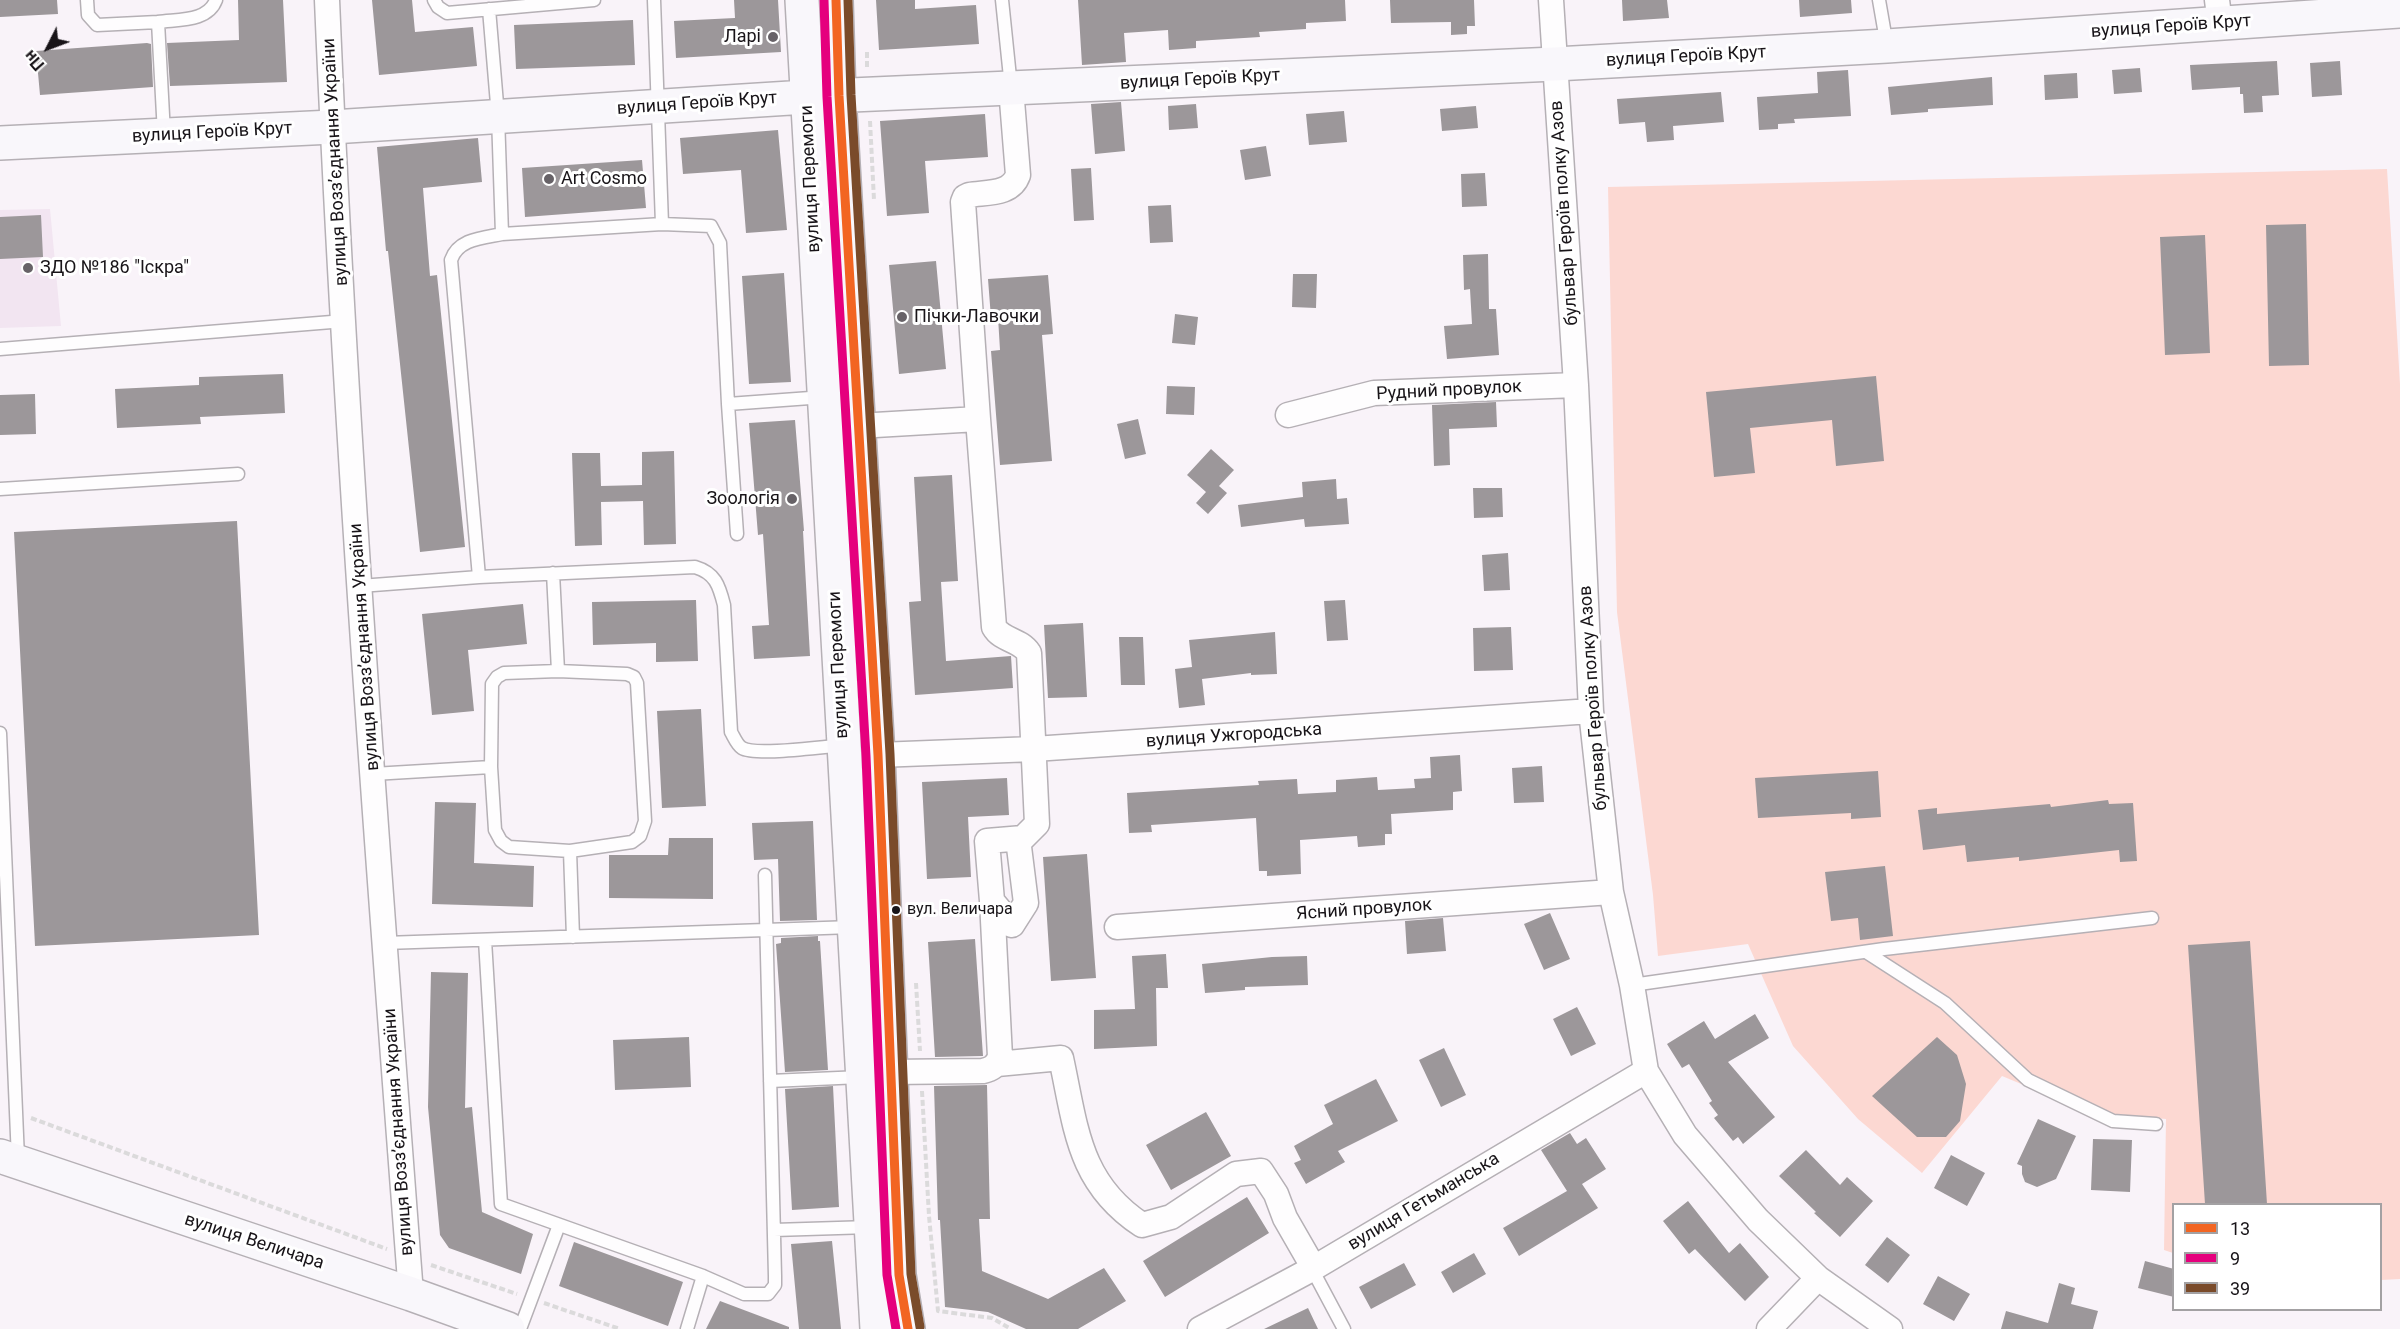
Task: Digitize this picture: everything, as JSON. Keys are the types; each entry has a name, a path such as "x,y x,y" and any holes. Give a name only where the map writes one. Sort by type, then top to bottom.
{"street":[{"name":"вулиця Воззʼєднання України","path":"327,0 332,127 360,586 411,1294"},
{"name":"вулиця Перемоги","path":"802,0 854,927 876,1074 899,1275 908,1329"},
{"name":"вулиця Перемоги","path":"836,0 839,96 878,755 876,1074 871,1227 877,1329"},
{"name":"бульвар Героїв полку Азов","path":"1551,0 1576,385 1591,711 1611,892 1632,985 1646,1071 1685,1135 1758,1220 1818,1278 1890,1329"},
{"name":"вулиця Героїв Крут","path":"0,143 332,127 806,97 1555,64 1887,46 2218,12 2400,11"},
{"path":"876,1074 982,1071 992,1069 997,1064 1000,1057 987,841 1018,839 1028,834 1037,824 1029,653 1023,646 998,634 994,627 963,202 969,195 1008,190 1015,183 1018,175 1011,88"},
{"name":"Рудний провулок","path":"1288,415 1374,393 1576,385"},
{"path":"858,426 978,419"},
{"name":"вулиця Ужгородська","path":"878,755 1034,749 1591,711"},
{"path":"992,901 1012,925 1026,903 1018,839"},
{"name":"Ясний провулок","path":"1117,927 1611,892"},
{"path":"997,1064 1061,1058 1080,1148 1104,1193 1125,1214 1142,1226 1171,1217 1236,1174 1261,1171 1276,1194 1285,1218 1312,1269"},
{"name":"вулиця Гетьманська","path":"1200,1329 1312,1269 1646,1071"},
{"name":"вулиця Величара","path":"9,1160 411,1294 507,1329"},
{"path":"1769,1329 1818,1278"}],"lane":[{"path":"87,0 88,15 97,25 158,22 201,16 214,6 216,0"},
{"path":"434,0 438,7 447,13 594,0"},
{"path":"654,0 662,224"},
{"path":"1002,0 1011,88"},
{"path":"1879,0 1887,46"},
{"path":"489,9 498,117 502,234"},
{"path":"158,22 164,135"},
{"path":"479,577 451,260 454,251 460,245 502,234 662,224 711,226 717,233 720,243 737,534"},
{"path":"0,349 344,321"},
{"path":"728,404 824,397"},
{"path":"0,489 238,474"},
{"path":"360,586 553,573 695,567 706,570 714,576 724,605 731,732 736,742 743,748 759,751 844,745"},
{"path":"553,573 558,671"},
{"path":"558,671 627,674 634,677 638,690 645,821 640,836 632,842 570,851 505,846 495,831 491,767 491,691 497,677 504,673 558,671"},
{"path":"0,733 16,1120 9,1160"},
{"path":"373,774 491,767"},
{"path":"570,851 573,937"},
{"path":"484,940 501,1204 702,1276 744,1294 768,1294 775,1285 765,875"},
{"path":"1632,985 1866,951 2152,918"},
{"path":"386,943 854,927"},
{"path":"1866,951 1946,1003 2028,1080 2113,1121 2156,1124"},
{"path":"770,1081 876,1074"},
{"path":"519,1329 559,1225"},
{"path":"774,1230 871,1227"},
{"path":"1312,1269 1344,1329"},
{"path":"687,1329 702,1276"}],"path":[{"path":"16,1120 30,1117 390,1250"},
{"path":"929,1216 938,1311 992,1318 1011,1329"}],"shaded area":[{"path":"2387,169 2400,384 2400,1279 2382,1280 2382,1203 2172,1203 2172,1253 2164,1250 2166,1119 2088,1112 2002,1076 1922,1173 1858,1119 1793,1046 1748,944 1658,956 1653,895 1617,612 1608,187"},
{"name":"ЗДО №186 \"Іскра\"","path":"50,209 61,326 0,328 0,210"}],"building":[{"path":"0,0 57,0 58,14 0,17"},
{"path":"238,0 283,0 287,82 170,86 167,43 239,40"},
{"path":"372,0 412,0 415,32 473,27 477,66 379,75"},
{"path":"734,0 778,0 781,52 676,58 674,21 735,18"},
{"path":"876,0 915,0 915,9 976,5 979,44 879,50"},
{"path":"1078,0 1345,0 1346,21 1306,23 1306,29 1259,32 1260,37 1196,41 1196,48 1169,50 1168,30 1124,33 1126,62 1082,65"},
{"path":"1390,0 1474,0 1475,26 1467,26 1467,34 1451,35 1451,22 1391,23"},
{"path":"1622,0 1667,0 1669,18 1623,21"},
{"path":"1799,0 1851,0 1852,13 1800,17"},
{"path":"633,20 635,65 516,69 514,25"},
{"path":"151,44 153,87 40,95 36,51"},
{"path":"2277,61 2279,95 2262,96 2263,112 2244,113 2243,94 2240,94 2240,87 2192,90 2190,65"},
{"path":"2340,61 2342,95 2312,97 2310,63"},
{"path":"2140,68 2142,92 2114,94 2112,70"},
{"path":"1848,70 1851,116 1794,119 1795,123 1778,124 1778,129 1759,130 1757,97 1818,93 1817,72"},
{"path":"2077,73 2078,98 2045,100 2044,75"},
{"path":"1992,77 1993,105 1928,109 1928,112 1891,115 1888,87"},
{"path":"1721,92 1724,122 1673,126 1674,140 1647,142 1645,122 1619,124 1617,99"},
{"path":"1121,102 1125,151 1095,154 1091,104"},
{"path":"1196,104 1198,128 1169,130 1168,106"},
{"path":"1476,106 1478,128 1442,131 1440,109"},
{"path":"1344,111 1347,142 1309,145 1306,114"},
{"path":"985,114 988,157 925,161 929,213 887,216 880,121"},
{"path":"778,130 787,230 746,233 741,170 683,174 680,138"},
{"path":"478,138 482,182 423,188 430,276 437,275 465,547 420,552 388,251 386,251 377,147"},
{"path":"1266,146 1271,176 1245,180 1240,150"},
{"path":"642,160 646,208 525,217 522,168"},
{"path":"1091,168 1094,220 1074,221 1071,169"},
{"path":"1485,173 1487,206 1462,207 1461,174"},
{"path":"1171,205 1173,242 1150,243 1148,206"},
{"path":"41,215 43,257 0,259 0,217"},
{"path":"2306,224 2309,365 2269,366 2266,225"},
{"path":"2205,235 2210,353 2165,355 2160,237"},
{"path":"1488,254 1489,309 1496,309 1499,355 1447,359 1444,326 1472,324 1470,289 1464,290 1463,255"},
{"path":"936,261 946,369 899,374 889,265"},
{"path":"784,273 791,382 749,384 742,276"},
{"path":"1293,274 1317,274 1316,308 1292,307"},
{"path":"1048,275 1053,334 1042,335 1052,461 1000,465 991,351 1000,350 998,317 991,318 988,279"},
{"path":"1175,314 1198,317 1195,345 1172,343"},
{"path":"283,374 285,413 200,417 201,424 117,428 115,389 199,385 199,377"},
{"path":"1876,376 1884,461 1836,466 1832,420 1750,428 1755,473 1714,477 1706,392"},
{"path":"1167,386 1195,387 1194,415 1166,414"},
{"path":"35,394 36,434 0,435 0,395"},
{"path":"1496,402 1497,427 1449,429 1450,465 1434,466 1432,405"},
{"path":"1138,419 1146,454 1125,459 1117,424"},
{"path":"795,420 804,531 810,656 754,659 752,626 769,625 763,534 758,535 749,423"},
{"path":"1211,449 1234,470 1219,486 1227,493 1208,514 1196,503 1206,492 1187,475"},
{"path":"674,451 676,544 644,545 643,501 601,502 602,545 575,546 572,453 600,453 601,486 642,485 642,452"},
{"path":"952,475 958,581 941,582 946,661 1011,656 1013,688 915,695 909,602 921,601 914,477"},
{"path":"1336,479 1337,499 1347,498 1349,524 1305,527 1304,519 1241,527 1238,505 1303,497 1302,482"},
{"path":"1473,488 1502,488 1503,517 1474,518"},
{"path":"237,521 259,935 35,946 14,532"},
{"path":"1508,553 1510,590 1484,591 1482,555"},
{"path":"696,600 698,661 656,662 656,643 593,645 592,602"},
{"path":"1345,600 1348,640 1327,641 1324,601"},
{"path":"523,604 527,644 468,650 474,711 432,715 422,614"},
{"path":"1083,623 1087,697 1048,698 1044,625"},
{"path":"1511,627 1513,670 1474,671 1473,628"},
{"path":"1275,632 1277,674 1251,675 1251,673 1202,679 1205,705 1179,708 1175,669 1192,667 1189,640"},
{"path":"1119,637 1143,637 1145,685 1121,685"},
{"path":"701,709 706,806 662,808 657,711"},
{"path":"1460,755 1462,791 1453,792 1453,810 1391,814 1392,834 1385,834 1385,845 1358,847 1357,836 1300,840 1301,874 1267,876 1267,871 1259,871 1256,818 1151,825 1152,832 1129,833 1127,793 1259,785 1258,781 1297,779 1298,794 1336,792 1336,780 1377,777 1378,790 1415,788 1414,779 1431,778 1430,757"},
{"path":"1542,766 1544,802 1514,803 1512,768"},
{"path":"1878,771 1881,817 1851,819 1851,813 1758,818 1755,778"},
{"path":"1007,778 1009,815 968,817 971,877 927,879 922,782"},
{"path":"2108,800 2109,804 2133,803 2137,861 2120,862 2119,850 2019,861 2019,857 1967,862 1965,845 1923,850 1918,810 1937,808 1937,814 2050,804 2051,807"},
{"path":"435,802 476,803 474,863 534,866 533,907 432,904"},
{"path":"813,821 817,920 780,921 778,859 754,860 752,823"},
{"path":"669,838 713,838 713,899 609,898 609,855 668,855"},
{"path":"1087,854 1096,978 1051,981 1043,857"},
{"path":"1885,866 1893,936 1860,940 1858,918 1831,921 1825,872"},
{"path":"1550,913 1570,959 1544,970 1524,924"},
{"path":"1443,918 1446,951 1407,954 1405,921"},
{"path":"818,936 828,1070 785,1072 776,944 781,943 781,938"},
{"path":"975,939 983,1056 935,1057 928,942"},
{"path":"2250,941 2267,1203 2205,1203 2188,945"},
{"path":"1166,954 1168,988 1156,988 1157,1046 1094,1049 1094,1010 1135,1009 1132,956"},
{"path":"1307,956 1308,985 1245,987 1245,990 1205,993 1202,964"},
{"path":"431,972 468,973 465,1108 472,1107 482,1212 533,1234 521,1274 449,1248 440,1235 428,1107"},
{"path":"1577,1007 1596,1044 1571,1056 1553,1019"},
{"path":"1755,1014 1769,1038 1728,1062 1775,1117 1743,1144 1738,1137 1733,1141 1714,1118 1718,1115 1709,1103 1712,1101 1689,1064 1682,1068 1667,1044 1704,1021 1715,1039"},
{"path":"689,1037 691,1087 615,1090 613,1040"},
{"path":"1937,1037 1957,1055 1966,1084 1960,1121 1946,1137 1917,1137 1872,1096"},
{"path":"1444,1048 1466,1095 1441,1107 1419,1060"},
{"path":"1376,1079 1398,1121 1338,1151 1345,1162 1306,1184 1294,1163 1301,1160 1294,1146 1333,1124 1324,1105"},
{"path":"987,1085 990,1219 979,1219 982,1271 1048,1299 1104,1268 1126,1301 1078,1329 1026,1329 988,1312 945,1307 940,1220 938,1220 934,1086"},
{"path":"833,1086 839,1207 792,1210 785,1089"},
{"path":"1206,1112 1231,1156 1171,1190 1146,1145"},
{"path":"2038,1119 2076,1136 2056,1179 2037,1187 2025,1182 2022,1166 2017,1164"},
{"path":"1570,1133 1577,1144 1586,1138 1606,1169 1582,1184 1598,1208 1519,1256 1503,1228 1567,1191 1541,1150"},
{"path":"2093,1139 2132,1140 2130,1192 2091,1190"},
{"path":"1806,1150 1840,1185 1847,1177 1873,1201 1840,1237 1779,1176"},
{"path":"1951,1155 1985,1173 1967,1206 1934,1188"},
{"path":"1247,1197 1269,1233 1165,1297 1143,1261"},
{"path":"1688,1201 1729,1253 1740,1243 1769,1277 1745,1301 1695,1249 1689,1254 1663,1221"},
{"path":"1887,1237 1910,1255 1888,1283 1865,1265"},
{"path":"832,1241 841,1329 799,1329 791,1244"},
{"path":"574,1242 683,1282 668,1326 559,1286"},
{"path":"1474,1253 1486,1274 1453,1293 1441,1272"},
{"path":"2145,1261 2172,1268 2172,1296 2138,1288"},
{"path":"1404,1263 1416,1285 1371,1309 1359,1287"},
{"path":"1938,1276 1970,1294 1954,1321 1923,1304"},
{"path":"2059,1283 2075,1288 2071,1304 2098,1311 2093,1329 2001,1329 2006,1311 2048,1323"},
{"path":"720,1301 789,1327 789,1329 706,1329"},
{"path":"1308,1308 1318,1329 1264,1329"}],"transit line":[{"name":"9","path":"824,0 827,97 866,756 887,1275 896,1329"},
{"name":"13","path":"836,0 839,96 878,755 899,1275 908,1329"},
{"name":"39","path":"848,0 851,95 890,754 911,1274 920,1327"}],"place":[{"name":"Ларі","path":"773,37"},
{"name":"Art Cosmo","path":"549,179"},
{"name":"ЗДО №186 \"Іскра\"","path":"28,268"},
{"name":"Пічки-Лавочки","path":"902,317"},
{"name":"Зоологія","path":"792,499"},
{"name":"вул. Величара","path":"896,910"}]}
